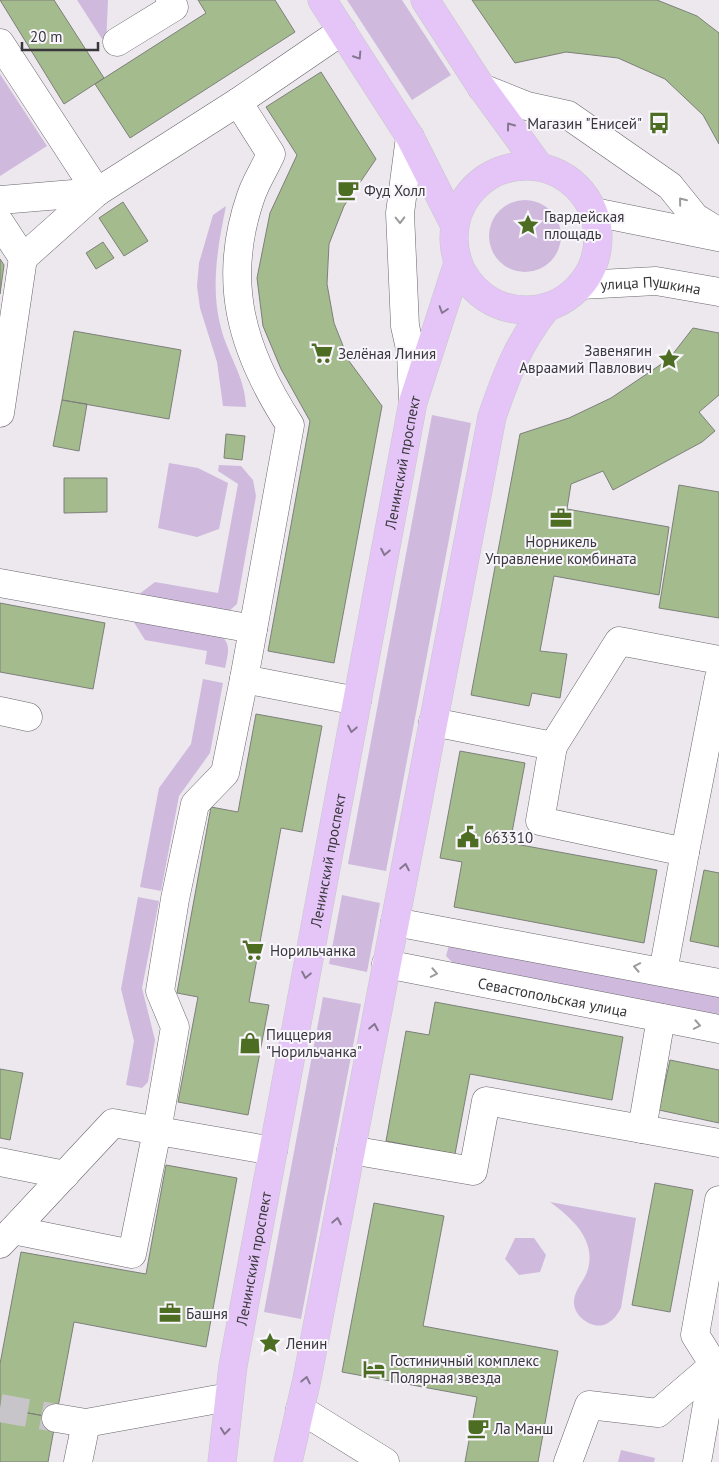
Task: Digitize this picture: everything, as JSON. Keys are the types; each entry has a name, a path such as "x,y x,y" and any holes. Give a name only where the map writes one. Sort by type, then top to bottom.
{"main road":[{"path":"322,0 410,137 454,224"},
{"path":"425,0 482,88 539,166"},
{"path":"511,166 539,166 556,171 572,181 584,194 594,212 598,231 598,250 592,269 581,285 566,298 547,307 520,310 494,303 472,286 458,263 453,240 454,224 465,197 486,177 511,166"},
{"name":"Ленинский проспект","path":"222,1462 233,1366 413,402 458,263"},
{"path":"288,1462 351,1150 492,417 512,361 529,330 547,307"}],"street":[{"path":"116,42 174,7 170,0"},
{"path":"0,413 5,351 23,258 97,192 238,102 342,31"},
{"path":"0,43 97,192"},
{"path":"482,88 527,106 568,115 670,186 695,217 719,232"},
{"path":"7,1237 132,1254 157,1131 175,1027 160,991 175,898 195,804 225,773 290,425 270,395 245,333 237,302 237,250 251,195 271,154 238,102"},
{"path":"410,137 400,213 405,326 411,353 413,402"},
{"path":"0,200 97,192"},
{"path":"594,212 719,237"},
{"path":"0,223 23,258"},
{"name":"улица Пушкина","path":"581,285 656,281 719,292"},
{"path":"0,582 253,629"},
{"path":"685,852 540,821 553,746 619,641 719,660"},
{"path":"663,972 719,678"},
{"path":"244,679 357,701"},
{"path":"0,711 28,717"},
{"path":"433,722 553,746"},
{"path":"395,922 719,983"},
{"name":"Севастопольская улица","path":"386,964 719,1029"},
{"path":"642,1129 661,1018"},
{"path":"351,1150 473,1172 486,1101 719,1143"},
{"path":"7,1237 113,1123 273,1151"},
{"path":"0,1162 65,1175"},
{"path":"697,1462 716,1366 695,1335 719,1200"},
{"path":"568,1462 589,1405 658,1413 716,1366"},
{"path":"56,1418 86,1423 229,1397"},
{"path":"300,1409 384,1462"},
{"path":"78,1462 86,1423"}],"shaded area":[{"path":"77,0 108,0 106,45"},
{"path":"347,0 402,0 451,75 412,100"},
{"path":"0,74 47,146 0,176"},
{"path":"525,200 545,206 555,216 561,236 555,256 545,266 525,272 505,266 495,256 489,236 495,216 505,206"},
{"path":"226,206 216,267 216,298 221,328 243,386 246,407 223,406 217,362 200,308 197,286 199,263 213,215"},
{"path":"432,415 471,423 386,871 348,864"},
{"path":"169,463 198,468 228,483 219,529 197,537 158,528"},
{"path":"219,465 241,466 253,480 256,496 237,604 229,611 218,613 134,598 155,582 218,593 238,484 218,471"},
{"path":"130,616 215,631 227,643 228,656 225,668 205,664 207,651 145,640"},
{"path":"203,679 223,683 210,753 179,796 161,891 140,887 159,788 191,744"},
{"path":"342,895 380,903 367,972 329,964"},
{"path":"138,897 159,901 142,988 155,1040 148,1082 142,1088 126,1085 134,1041 121,989"},
{"path":"449,945 719,995 719,1016 453,963 446,956"},
{"path":"323,997 361,1004 301,1319 264,1312"},
{"path":"550,1202 636,1218 621,1308 615,1317 606,1324 590,1324 581,1318 575,1309 574,1299 587,1272 589,1250 581,1231 567,1215"},
{"path":"515,1238 534,1238 546,1255 540,1272 519,1275 505,1259"},
{"path":"621,1450 655,1458 654,1462 618,1462"}],"building":[{"path":"0,0 54,0 104,78 64,104"},
{"path":"198,0 275,0 295,32 130,138 95,84 206,13"},
{"path":"472,0 657,0 697,16 719,33 719,144 703,115 665,79 618,58 566,52 515,63"},
{"path":"321,72 376,159 344,206 329,244 327,284 334,323 349,361 382,406 334,663 268,651 310,421 281,369 263,326 257,278 270,213 297,155 266,107"},
{"path":"123,202 148,241 124,256 99,218"},
{"path":"103,242 114,258 96,269 86,253"},
{"path":"0,259 4,265 0,294"},
{"name":"Норникель Управление комбината","path":"693,328 719,333 719,395 699,412 715,431 702,442 613,490 603,471 571,484 567,509 669,527 659,595 554,576 540,651 567,654 560,698 532,693 529,706 471,695 520,434 569,418 611,398 669,359"},
{"path":"74,331 181,350 169,419 62,400"},
{"path":"62,400 87,404 79,451 53,446"},
{"path":"226,434 245,436 242,460 224,458"},
{"path":"64,478 107,478 107,512 64,513"},
{"path":"679,485 719,492 719,618 659,608"},
{"path":"0,603 105,623 93,689 0,672"},
{"path":"256,714 322,726 302,832 281,828 249,1002 269,1005 248,1115 178,1102 198,997 177,993 211,807 238,812"},
{"path":"460,751 525,763 510,843 657,870 644,943 454,907 462,862 440,858"},
{"path":"704,870 719,873 719,947 690,941"},
{"path":"435,1002 623,1037 612,1100 470,1074 455,1154 386,1141 406,1031 429,1035"},
{"path":"670,1060 719,1070 719,1123 659,1110"},
{"path":"0,1069 23,1073 10,1140 0,1138"},
{"path":"166,1165 237,1178 206,1347 74,1322 56,1418 0,1408 0,1364 21,1252 146,1274"},
{"path":"655,1183 693,1190 670,1312 632,1305"},
{"name":"Гостиничный комплекс Полярная звезда","path":"374,1203 444,1216 423,1326 558,1351 538,1462 465,1462 477,1397 342,1372"},
{"path":"0,1408 56,1418 48,1462 0,1462"}],"tunnel":[{"path":"0,1408 56,1418"}],"place":[{"name":"Магазин \"Енисей\"","path":"659,123"},
{"name":"Фуд Холл","path":"348,190"},
{"name":"Гвардейская площадь","path":"528,225"},
{"name":"Зелёная Линия","path":"322,353"},
{"name":"Завенягин Авраамий Павлович","path":"669,359"},
{"name":"Норникель Управление комбината","path":"561,518"},
{"name":"663310","path":"468,837"},
{"name":"Норильчанка","path":"253,950"},
{"name":"Пиццерия \"Норильчанка\"","path":"250,1043"},
{"name":"Башня","path":"170,1313"},
{"name":"Ленин","path":"270,1343"},
{"name":"Гостиничный комплекс Полярная звезда","path":"374,1369"},
{"name":"Ла Манш","path":"478,1428"}]}
